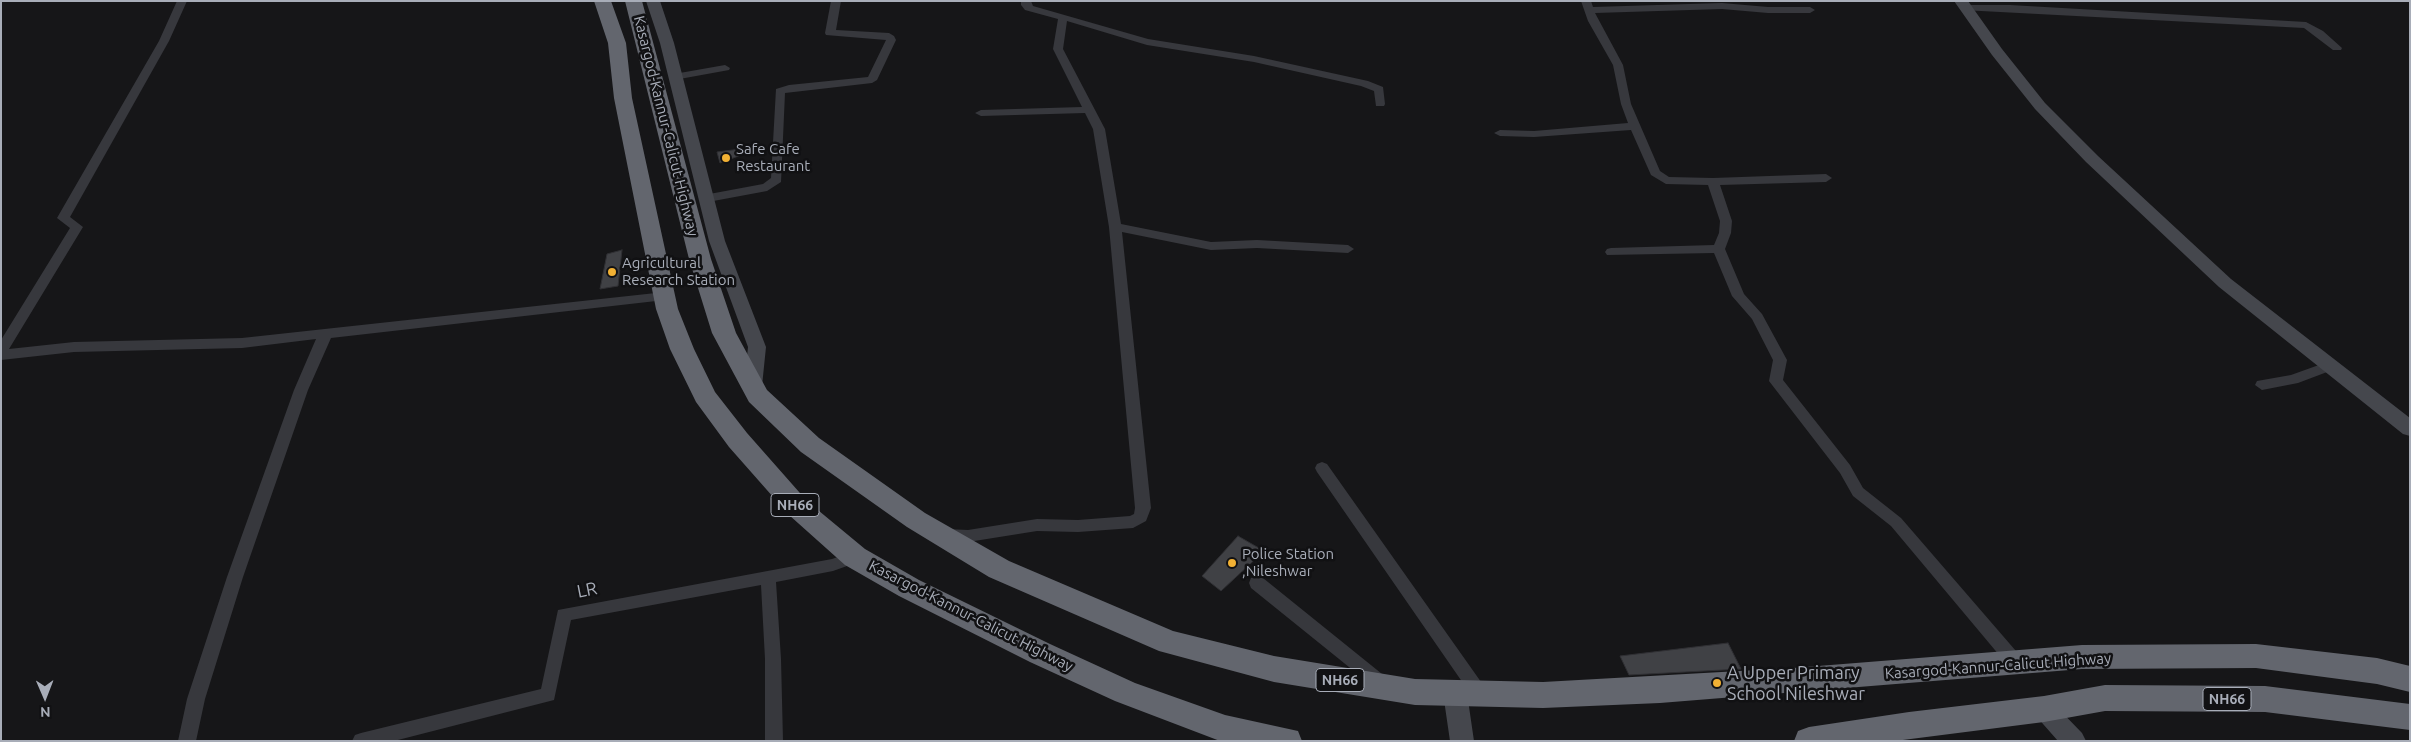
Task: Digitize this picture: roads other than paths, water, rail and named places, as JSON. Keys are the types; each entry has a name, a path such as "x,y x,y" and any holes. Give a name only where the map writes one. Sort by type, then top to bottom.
{"highway":[{"name":"Kasargod-Kannur-Calicut Highway","path":"602,1 617,43 624,98 665,296 682,349 705,396 738,440 798,508 855,557 917,592 1124,692 1225,729 1287,741"},
{"name":"Kasargod-Kannur-Calicut Highway","path":"633,1 700,258 724,333 758,396 810,445 916,520 1000,569 1169,642 1274,669 1415,692 1543,695 1660,690 2082,657 2256,656 2377,671 2410,679"},
{"name":"NH66","path":"1809,741 1909,724 2044,709 2106,698 2265,699 2410,717"}],"main road":[{"path":"1963,4 1997,52 2059,126 2226,283 2410,429"},
{"path":"1462,741 1467,693"}],"street":[{"path":"1,354 77,227 63,218 164,41 182,1"},
{"path":"653,1 660,18 718,241 757,347 753,386"},
{"path":"708,198 767,187 776,179 780,92 789,88 872,80 891,40 889,36 830,33 836,1"},
{"path":"1026,1 1026,5 1029,8 1147,42 1254,59 1364,83 1379,89 1380,104"},
{"path":"1963,4 2306,25 2319,32 2337,48"},
{"path":"1810,10 1768,10 1722,6 1588,6 1593,21 1618,65 1626,104 1644,141 1645,152 1659,177 1666,180 1712,182 1826,178"},
{"path":"942,535 968,536 1037,525 1119,524 1133,522 1141,517 1143,508 1115,227 1099,129 1058,49 1063,17"},
{"path":"674,77 725,68"},
{"path":"981,113 1089,110"},
{"path":"1500,134 1534,134 1636,126"},
{"path":"1712,182 1726,221 1725,233 1721,239 1719,249 1738,296 1757,317 1780,360 1776,381 1844,469 1858,492 1896,522 2016,663"},
{"path":"1115,227 1211,246 1257,244 1348,249"},
{"path":"1611,252 1719,249"},
{"path":"1,354 74,347 242,344 665,296"},
{"path":"187,741 196,699 235,577 301,390 325,335"},
{"path":"2262,385 2293,380 2330,366"},
{"path":"1322,468 1467,693"},
{"name":"LR","path":"361,741 548,695 564,615 833,565 855,557"},
{"path":"768,576 773,659 774,741"},
{"path":"1257,583 1385,687"},
{"path":"2044,709 2074,741"}],"place":[{"name":"Safe Cafe Restaurant","path":"726,158"},
{"name":"Agricultural Research Station","path":"612,272"},
{"name":"Police Station ,Nileshwar","path":"1232,563"},
{"name":"A Upper Primary School Nileshwar","path":"1717,683"}]}
